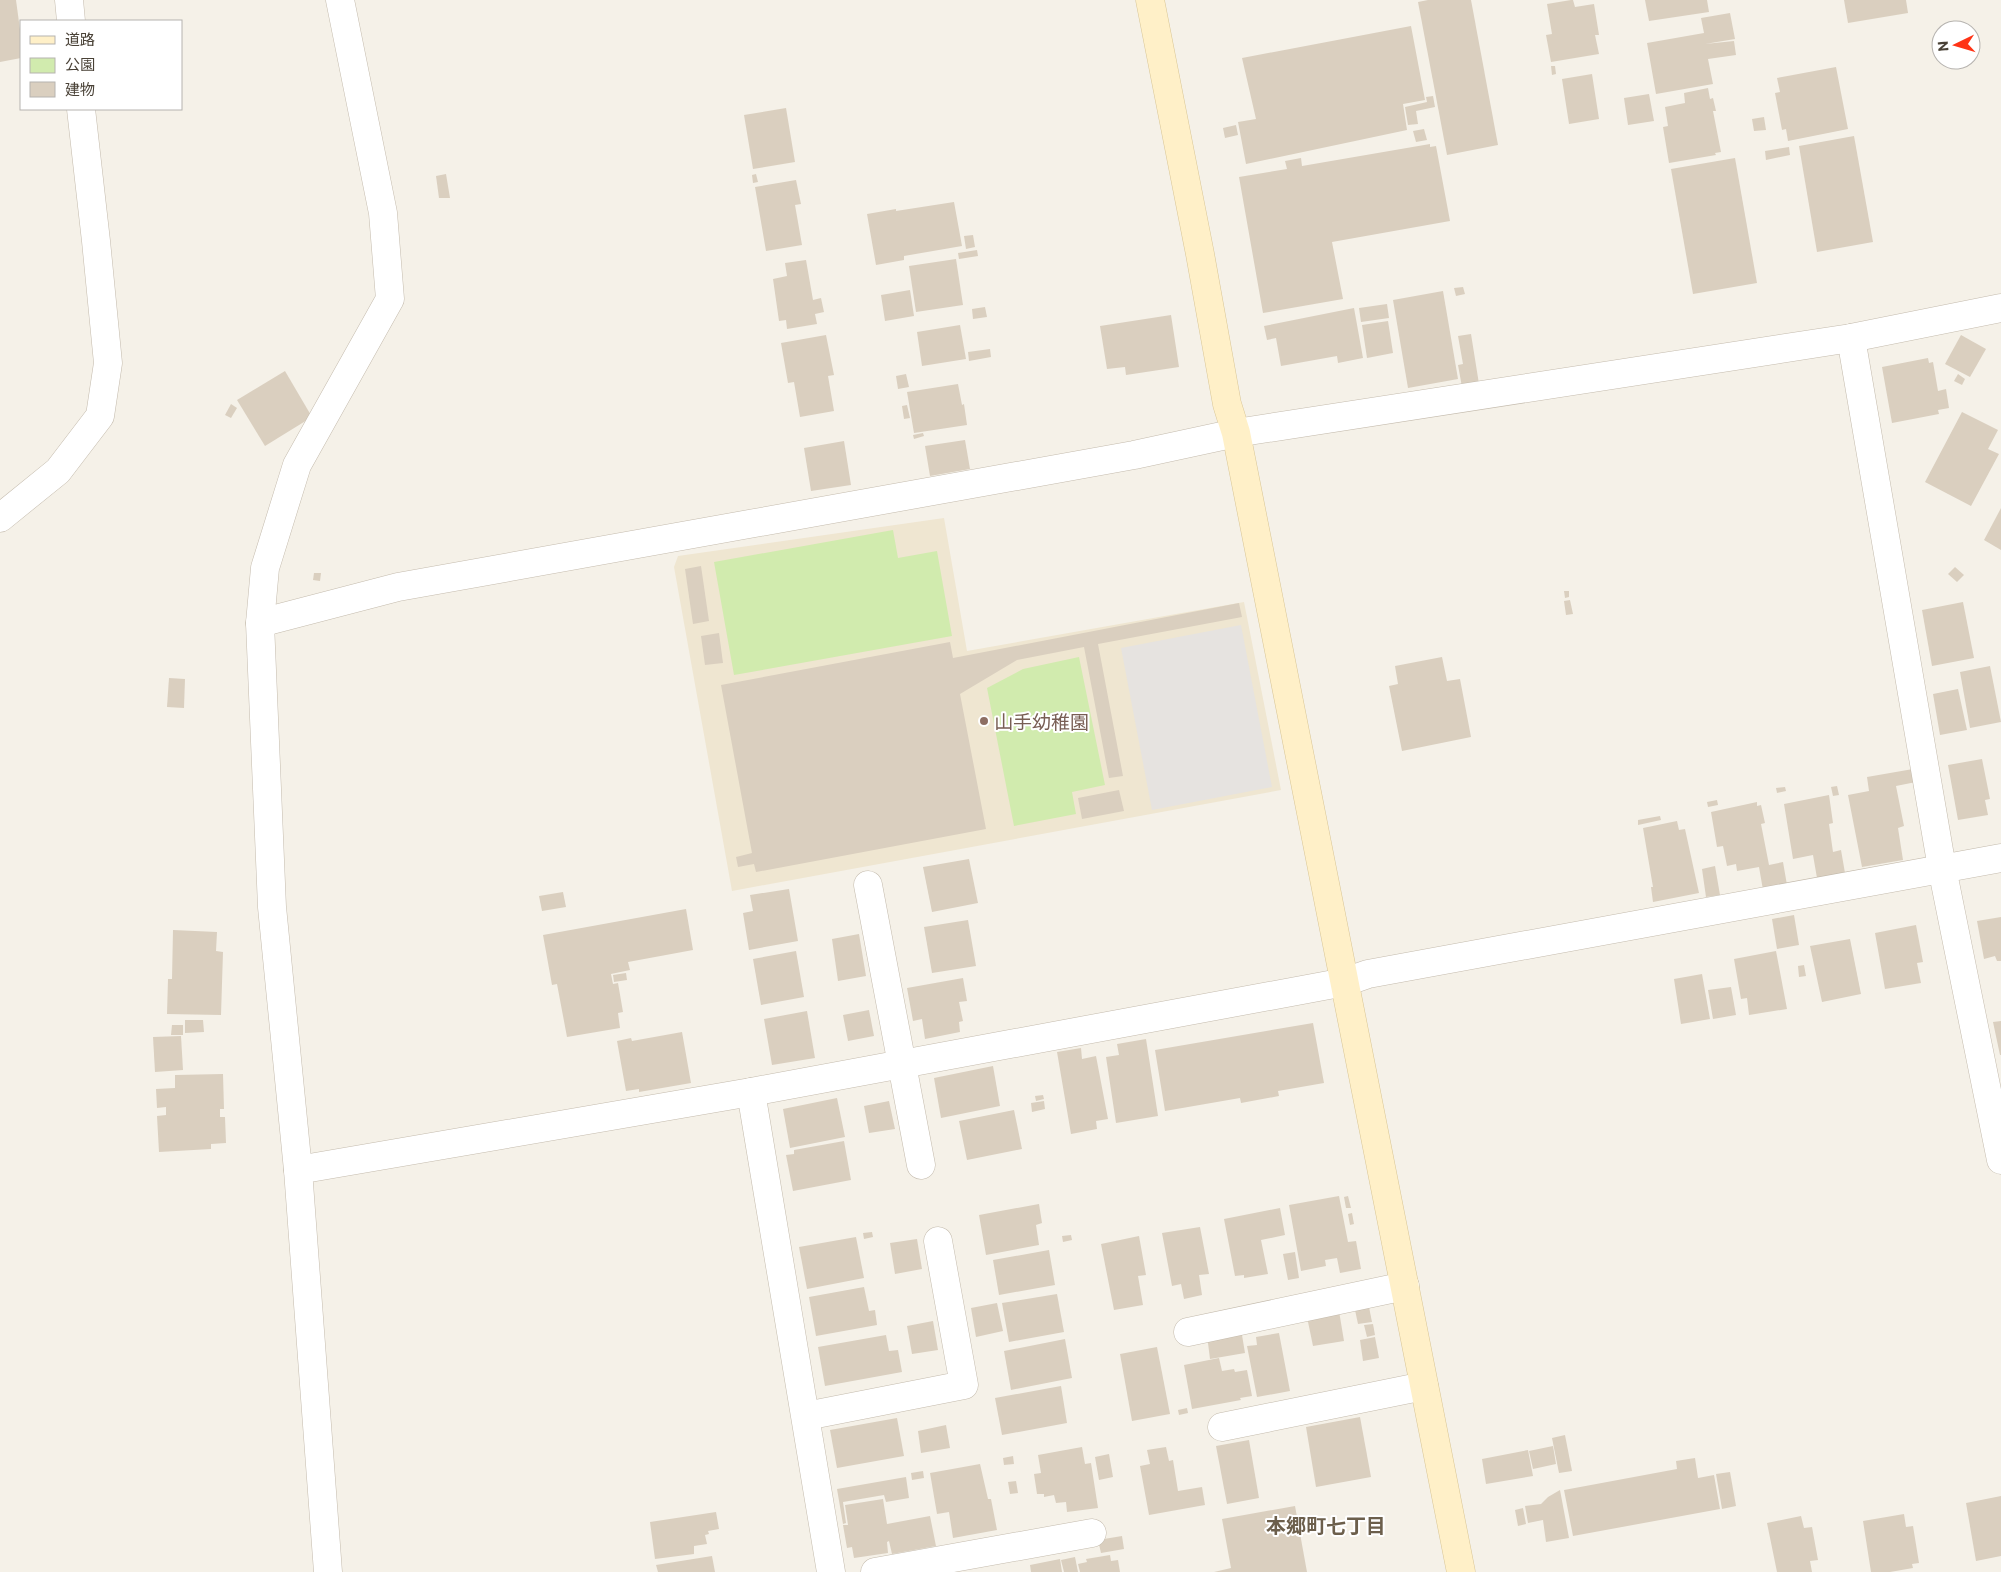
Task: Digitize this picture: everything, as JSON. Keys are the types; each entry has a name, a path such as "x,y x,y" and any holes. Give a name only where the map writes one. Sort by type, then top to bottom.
{"street":[{"path":"69,0 71,20"},
{"path":"328,1572 298,1170 272,907 260,622 265,568 297,465 390,299 383,213 340,0"},
{"path":"1150,0 1227,404 1236,433 1460,1572"},
{"path":"0,518 58,471 100,416 108,363 81,110"},
{"path":"260,622 398,587 1134,455 1236,433 1851,338 2001,308"},
{"path":"1851,338 1942,868 2001,1160"},
{"path":"298,1170 751,1092 1345,982 1368,974 2001,858"},
{"path":"868,885 920,1164"},
{"path":"751,1092 831,1572"},
{"path":"806,1416 964,1385 938,1241"},
{"path":"1188,1332 1405,1286"},
{"path":"1222,1427 1424,1386"},
{"path":"875,1572 1092,1533"}],"shaded area":[{"name":"山手幼稚園","path":"944,518 967,651 1244,602 1281,790 732,891 674,567 678,556"},
{"path":"1241,625 1272,787 1152,810 1121,648"}],"green space":[{"path":"893,530 898,558 937,551 952,636 734,675 714,562"},
{"path":"1079,657 1105,785 1072,792 1076,814 1014,826 987,688 1023,669"}],"building":[{"path":"0,0 16,0 20,30 20,58 0,62"},
{"path":"1428,0 1471,0 1498,145 1447,155 1418,2"},
{"path":"1573,0 1575,7 1594,4 1599,35 1595,35 1599,54 1551,62 1546,35 1552,34 1547,4"},
{"path":"1645,0 1707,0 1709,12 1649,21"},
{"path":"1844,0 1906,0 1908,13 1848,23"},
{"path":"1730,13 1735,39 1705,44 1734,41 1736,55 1708,59 1713,84 1656,94 1647,43 1704,33 1701,18"},
{"path":"1411,26 1425,100 1403,104 1407,130 1246,164 1238,122 1256,119 1242,58"},
{"path":"1551,66 1555,66 1556,74 1552,75"},
{"path":"1836,67 1848,129 1788,141 1786,129 1782,130 1775,93 1780,92 1777,78"},
{"path":"1592,74 1599,119 1569,124 1562,79"},
{"path":"1708,88 1710,99 1713,98 1716,111 1713,111 1721,152 1715,153 1716,155 1669,163 1663,127 1668,126 1665,107 1685,103 1684,93"},
{"path":"1649,94 1654,121 1628,125 1624,98"},
{"path":"1433,96 1435,107 1416,111 1418,124 1408,125 1405,107 1427,102 1426,97"},
{"path":"786,108 795,162 753,169 744,115"},
{"path":"1764,117 1766,130 1754,131 1752,119"},
{"path":"1236,125 1238,135 1225,138 1223,128"},
{"path":"1424,129 1427,140 1416,142 1413,131"},
{"path":"1854,136 1873,242 1817,252 1799,146"},
{"path":"1430,144 1430,147 1436,146 1450,221 1332,242 1343,299 1263,313 1239,177 1287,169 1285,161 1301,158 1302,166"},
{"path":"1789,147 1790,155 1766,160 1765,151"},
{"path":"1735,158 1757,283 1693,294 1671,169"},
{"path":"446,174 450,198 439,198 436,176"},
{"path":"756,174 758,182 753,183 752,175"},
{"path":"796,180 801,204 795,205 802,245 766,251 755,187"},
{"path":"954,202 962,246 904,256 904,260 876,265 867,214"},
{"path":"973,235 975,247 966,249 964,236"},
{"path":"977,250 978,256 959,259 958,253"},
{"path":"956,259 963,305 916,312 909,266"},
{"path":"806,260 813,300 821,298 824,312 815,314 817,324 787,329 786,320 779,321 773,279 787,276 785,263"},
{"path":"1463,287 1465,294 1456,296 1454,288"},
{"path":"910,290 914,316 885,321 881,295"},
{"path":"1443,291 1458,379 1408,388 1393,300"},
{"path":"1387,304 1389,318 1361,322 1359,308"},
{"path":"985,307 987,317 973,319 972,309"},
{"path":"1354,308 1363,358 1338,363 1337,356 1281,366 1276,338 1267,340 1264,326"},
{"path":"1171,315 1179,367 1126,375 1125,367 1107,369 1100,326"},
{"path":"1388,321 1393,353 1367,358 1362,325"},
{"path":"960,325 966,359 922,366 917,332"},
{"path":"1471,334 1479,384 1462,387 1458,365 1463,364 1458,336"},
{"path":"826,335 834,375 828,376 834,411 800,417 794,382 788,383 781,343"},
{"path":"1961,335 1986,349 1970,377 1945,364"},
{"path":"990,349 991,357 969,361 968,352"},
{"path":"1928,358 1929,363 1933,362 1938,391 1946,389 1949,408 1938,410 1939,414 1892,423 1882,367"},
{"path":"285,371 312,417 265,446 237,400"},
{"path":"906,374 909,387 898,389 896,376"},
{"path":"1958,374 1965,379 1962,385 1954,381"},
{"path":"958,384 962,405 964,404 967,425 914,433 907,392"},
{"path":"231,404 237,408 231,418 225,415"},
{"path":"907,405 910,418 904,419 902,406"},
{"path":"1962,412 1998,430 1988,449 1999,454 1971,506 1925,482"},
{"path":"923,433 924,436 914,439 913,435"},
{"path":"965,440 970,469 930,476 925,446"},
{"path":"844,441 851,485 811,491 804,448"},
{"path":"2001,508 2001,550 1984,540"},
{"path":"701,566 709,621 693,624 685,569"},
{"path":"1955,567 1964,575 1957,582 1948,574"},
{"path":"314,573 321,573 320,581 313,580"},
{"path":"1564,591 1569,591 1569,597 1565,598"},
{"path":"1570,600 1573,614 1566,615 1564,601"},
{"path":"1963,602 1974,658 1932,666 1922,610"},
{"path":"1239,603 1242,617 1098,644 1123,776 1109,778 1084,647 1017,660 960,694 986,829 756,872 754,864 738,867 736,857 752,853 721,685 950,642 953,658"},
{"path":"719,633 723,663 705,665 701,636"},
{"path":"1442,657 1447,681 1460,679 1471,737 1402,751 1389,686 1398,684 1395,666"},
{"path":"1990,666 2001,722 1970,728 1960,672"},
{"path":"169,678 185,679 184,708 167,707"},
{"path":"1958,689 1967,730 1940,735 1933,694"},
{"path":"1982,759 1990,799 1985,800 1988,815 1958,820 1948,765"},
{"path":"1913,769 1916,782 1896,786 1904,826 1898,828 1903,860 1862,867 1848,795 1869,791 1867,777"},
{"path":"1837,786 1839,795 1833,796 1831,787"},
{"path":"1785,787 1786,791 1777,793 1776,788"},
{"path":"1119,790 1124,811 1082,819 1078,798"},
{"path":"1829,795 1833,823 1829,824 1833,852 1841,850 1845,873 1817,878 1813,855 1793,859 1784,804"},
{"path":"1717,800 1718,805 1708,807 1707,802"},
{"path":"1757,802 1757,806 1761,805 1765,823 1761,824 1769,865 1783,862 1787,885 1763,890 1759,867 1737,871 1736,864 1727,866 1723,846 1717,847 1711,812"},
{"path":"1660,816 1661,820 1638,825 1638,820"},
{"path":"1677,821 1679,830 1685,829 1699,893 1653,902 1651,887 1653,887 1643,828"},
{"path":"969,859 978,903 932,912 923,867"},
{"path":"1715,866 1720,895 1706,897 1702,869"},
{"path":"789,889 798,941 749,950 743,913 753,911 750,895"},
{"path":"563,892 566,907 542,911 539,896"},
{"path":"686,909 693,950 628,962 630,970 611,974 613,984 618,983 623,1012 618,1013 620,1028 567,1037 557,984 552,985 543,935"},
{"path":"1794,915 1799,945 1777,949 1772,919"},
{"path":"2001,917 2001,961 1997,961 1995,956 1984,959 1977,921"},
{"path":"968,920 976,966 932,973 924,927"},
{"path":"1916,925 1923,962 1917,963 1921,983 1885,989 1875,933"},
{"path":"173,930 217,932 216,951 223,952 221,1015 167,1014 168,979 172,979"},
{"path":"859,934 866,976 838,981 832,939"},
{"path":"1850,939 1861,994 1822,1002 1810,946"},
{"path":"796,951 804,997 761,1005 753,959"},
{"path":"1776,951 1787,1009 1749,1015 1747,998 1741,999 1734,959"},
{"path":"1804,965 1806,976 1799,977 1798,966"},
{"path":"626,973 627,980 614,982 613,975"},
{"path":"1702,974 1710,1019 1681,1024 1674,979"},
{"path":"963,978 967,1001 959,1002 963,1021 959,1022 960,1032 925,1039 922,1019 913,1021 907,988"},
{"path":"1731,987 1736,1015 1713,1019 1708,990"},
{"path":"869,1010 874,1036 848,1041 843,1015"},
{"path":"807,1011 815,1058 772,1065 764,1019"},
{"path":"185,1020 203,1020 204,1032 185,1033"},
{"path":"2001,1021 2001,1055 2000,1055 1993,1022"},
{"path":"1313,1023 1324,1083 1278,1091 1279,1096 1241,1103 1240,1098 1165,1111 1155,1050"},
{"path":"172,1025 183,1025 183,1035 171,1035"},
{"path":"682,1032 691,1083 639,1092 639,1089 626,1091 617,1041 631,1038 632,1041"},
{"path":"181,1036 183,1070 155,1072 153,1037"},
{"path":"1146,1039 1158,1116 1116,1123 1106,1057 1119,1055 1117,1044"},
{"path":"1081,1048 1082,1059 1096,1056 1108,1119 1096,1121 1097,1129 1071,1134 1057,1052"},
{"path":"993,1066 1000,1106 941,1118 934,1078"},
{"path":"223,1074 224,1109 220,1109 220,1117 225,1117 226,1143 211,1144 211,1149 159,1152 157,1116 166,1115 166,1107 157,1108 156,1089 175,1088 175,1075"},
{"path":"1043,1095 1044,1099 1036,1101 1035,1096"},
{"path":"837,1098 845,1137 790,1148 783,1109"},
{"path":"889,1101 895,1129 869,1133 864,1106"},
{"path":"1044,1101 1045,1109 1032,1112 1031,1103"},
{"path":"1014,1110 1022,1149 967,1160 959,1121"},
{"path":"844,1141 851,1180 793,1191 786,1155 794,1154 794,1150"},
{"path":"1339,1196 1348,1242 1356,1241 1361,1269 1340,1273 1337,1258 1325,1260 1326,1266 1301,1271 1289,1205"},
{"path":"1348,1196 1351,1208 1346,1208 1344,1197"},
{"path":"1039,1204 1042,1223 1036,1225 1039,1245 986,1255 979,1215"},
{"path":"1280,1208 1285,1235 1261,1240 1268,1274 1244,1278 1244,1275 1235,1276 1224,1219"},
{"path":"1352,1213 1354,1224 1350,1225 1348,1214"},
{"path":"1200,1227 1209,1274 1199,1275 1202,1295 1184,1299 1181,1284 1172,1286 1162,1233"},
{"path":"872,1232 873,1237 864,1239 863,1233"},
{"path":"1071,1235 1072,1240 1063,1242 1062,1236"},
{"path":"1139,1236 1146,1275 1138,1276 1143,1305 1114,1310 1101,1244"},
{"path":"856,1237 864,1278 807,1289 799,1247"},
{"path":"917,1239 922,1269 895,1274 890,1243"},
{"path":"1049,1250 1055,1285 999,1295 993,1260"},
{"path":"1295,1252 1299,1278 1288,1280 1283,1254"},
{"path":"864,1287 869,1311 875,1310 877,1325 816,1336 809,1297"},
{"path":"1057,1294 1064,1332 1009,1342 1002,1303"},
{"path":"997,1303 1003,1331 976,1337 971,1308"},
{"path":"1369,1307 1372,1322 1358,1324 1355,1310"},
{"path":"1339,1311 1344,1341 1313,1346 1307,1317"},
{"path":"933,1321 938,1350 912,1354 907,1326"},
{"path":"1373,1324 1375,1335 1367,1337 1364,1325"},
{"path":"1241,1329 1245,1353 1210,1359 1207,1335"},
{"path":"1279,1333 1290,1391 1257,1397 1247,1346 1257,1345 1256,1337"},
{"path":"886,1335 889,1351 898,1350 902,1372 825,1386 818,1347"},
{"path":"1375,1337 1379,1358 1363,1361 1360,1340"},
{"path":"1065,1339 1072,1378 1011,1390 1004,1351"},
{"path":"1157,1347 1170,1414 1132,1421 1120,1354"},
{"path":"1219,1358 1222,1371 1234,1369 1235,1372 1247,1370 1252,1396 1240,1398 1241,1400 1192,1409 1184,1365"},
{"path":"1061,1386 1067,1423 1002,1435 995,1398"},
{"path":"1187,1408 1188,1413 1179,1415 1178,1410"},
{"path":"1360,1417 1371,1477 1316,1487 1306,1427"},
{"path":"897,1418 904,1456 837,1468 830,1430"},
{"path":"946,1425 950,1448 921,1453 918,1431"},
{"path":"1565,1435 1572,1471 1559,1473 1552,1438"},
{"path":"1249,1440 1259,1498 1227,1504 1216,1446"},
{"path":"1553,1446 1556,1464 1533,1469 1529,1451"},
{"path":"1082,1447 1085,1464 1091,1463 1098,1508 1067,1512 1066,1502 1056,1503 1054,1495 1044,1497 1044,1494 1037,1494 1034,1474 1041,1473 1038,1455"},
{"path":"1166,1447 1169,1461 1173,1460 1178,1491 1202,1487 1205,1505 1149,1515 1140,1466 1150,1464 1147,1450"},
{"path":"1528,1450 1533,1476 1486,1484 1482,1459"},
{"path":"1109,1454 1113,1477 1099,1480 1095,1457"},
{"path":"1013,1456 1014,1464 1004,1465 1003,1458"},
{"path":"1695,1458 1698,1478 1714,1475 1720,1509 1573,1536 1564,1490 1677,1469 1676,1461"},
{"path":"980,1464 988,1499 991,1499 997,1530 953,1538 949,1512 937,1514 930,1473"},
{"path":"923,1471 924,1478 912,1480 911,1473"},
{"path":"1730,1472 1736,1506 1722,1509 1716,1474"},
{"path":"906,1477 909,1498 886,1502 884,1495 843,1502 846,1523 843,1524 837,1489"},
{"path":"1016,1481 1018,1493 1010,1494 1008,1482"},
{"path":"1560,1490 1569,1538 1546,1542 1543,1520 1528,1523 1525,1506 1541,1504"},
{"path":"2001,1496 2001,1556 1976,1561 1966,1503"},
{"path":"883,1499 887,1524 930,1516 936,1546 892,1554 889,1541 887,1542 888,1553 854,1558 852,1547 847,1548 843,1525 848,1525 845,1505"},
{"path":"1295,1506 1307,1572 1214,1572 1231,1568 1222,1519"},
{"path":"1523,1508 1526,1524 1518,1526 1515,1510"},
{"path":"716,1512 719,1529 708,1531 709,1534 705,1535 707,1544 694,1546 694,1554 655,1559 650,1522"},
{"path":"1904,1514 1906,1527 1913,1526 1919,1563 1912,1564 1913,1568 1890,1572 1871,1572 1863,1521"},
{"path":"1801,1516 1804,1528 1812,1527 1818,1560 1810,1561 1812,1572 1777,1572 1767,1523"},
{"path":"1122,1536 1124,1549 1101,1553 1098,1540"},
{"path":"1110,1555 1111,1561 1118,1560 1120,1572 1080,1572 1078,1564 1087,1562 1086,1559"},
{"path":"712,1556 715,1572 658,1572 656,1565"},
{"path":"1075,1557 1078,1572 1064,1572 1061,1560"},
{"path":"1060,1559 1062,1572 1031,1572 1030,1565"}],"place":[{"name":"山手幼稚園","path":"984,721"}],"district":[{"name":"本郷町七丁目","path":"1326,1525"}]}
